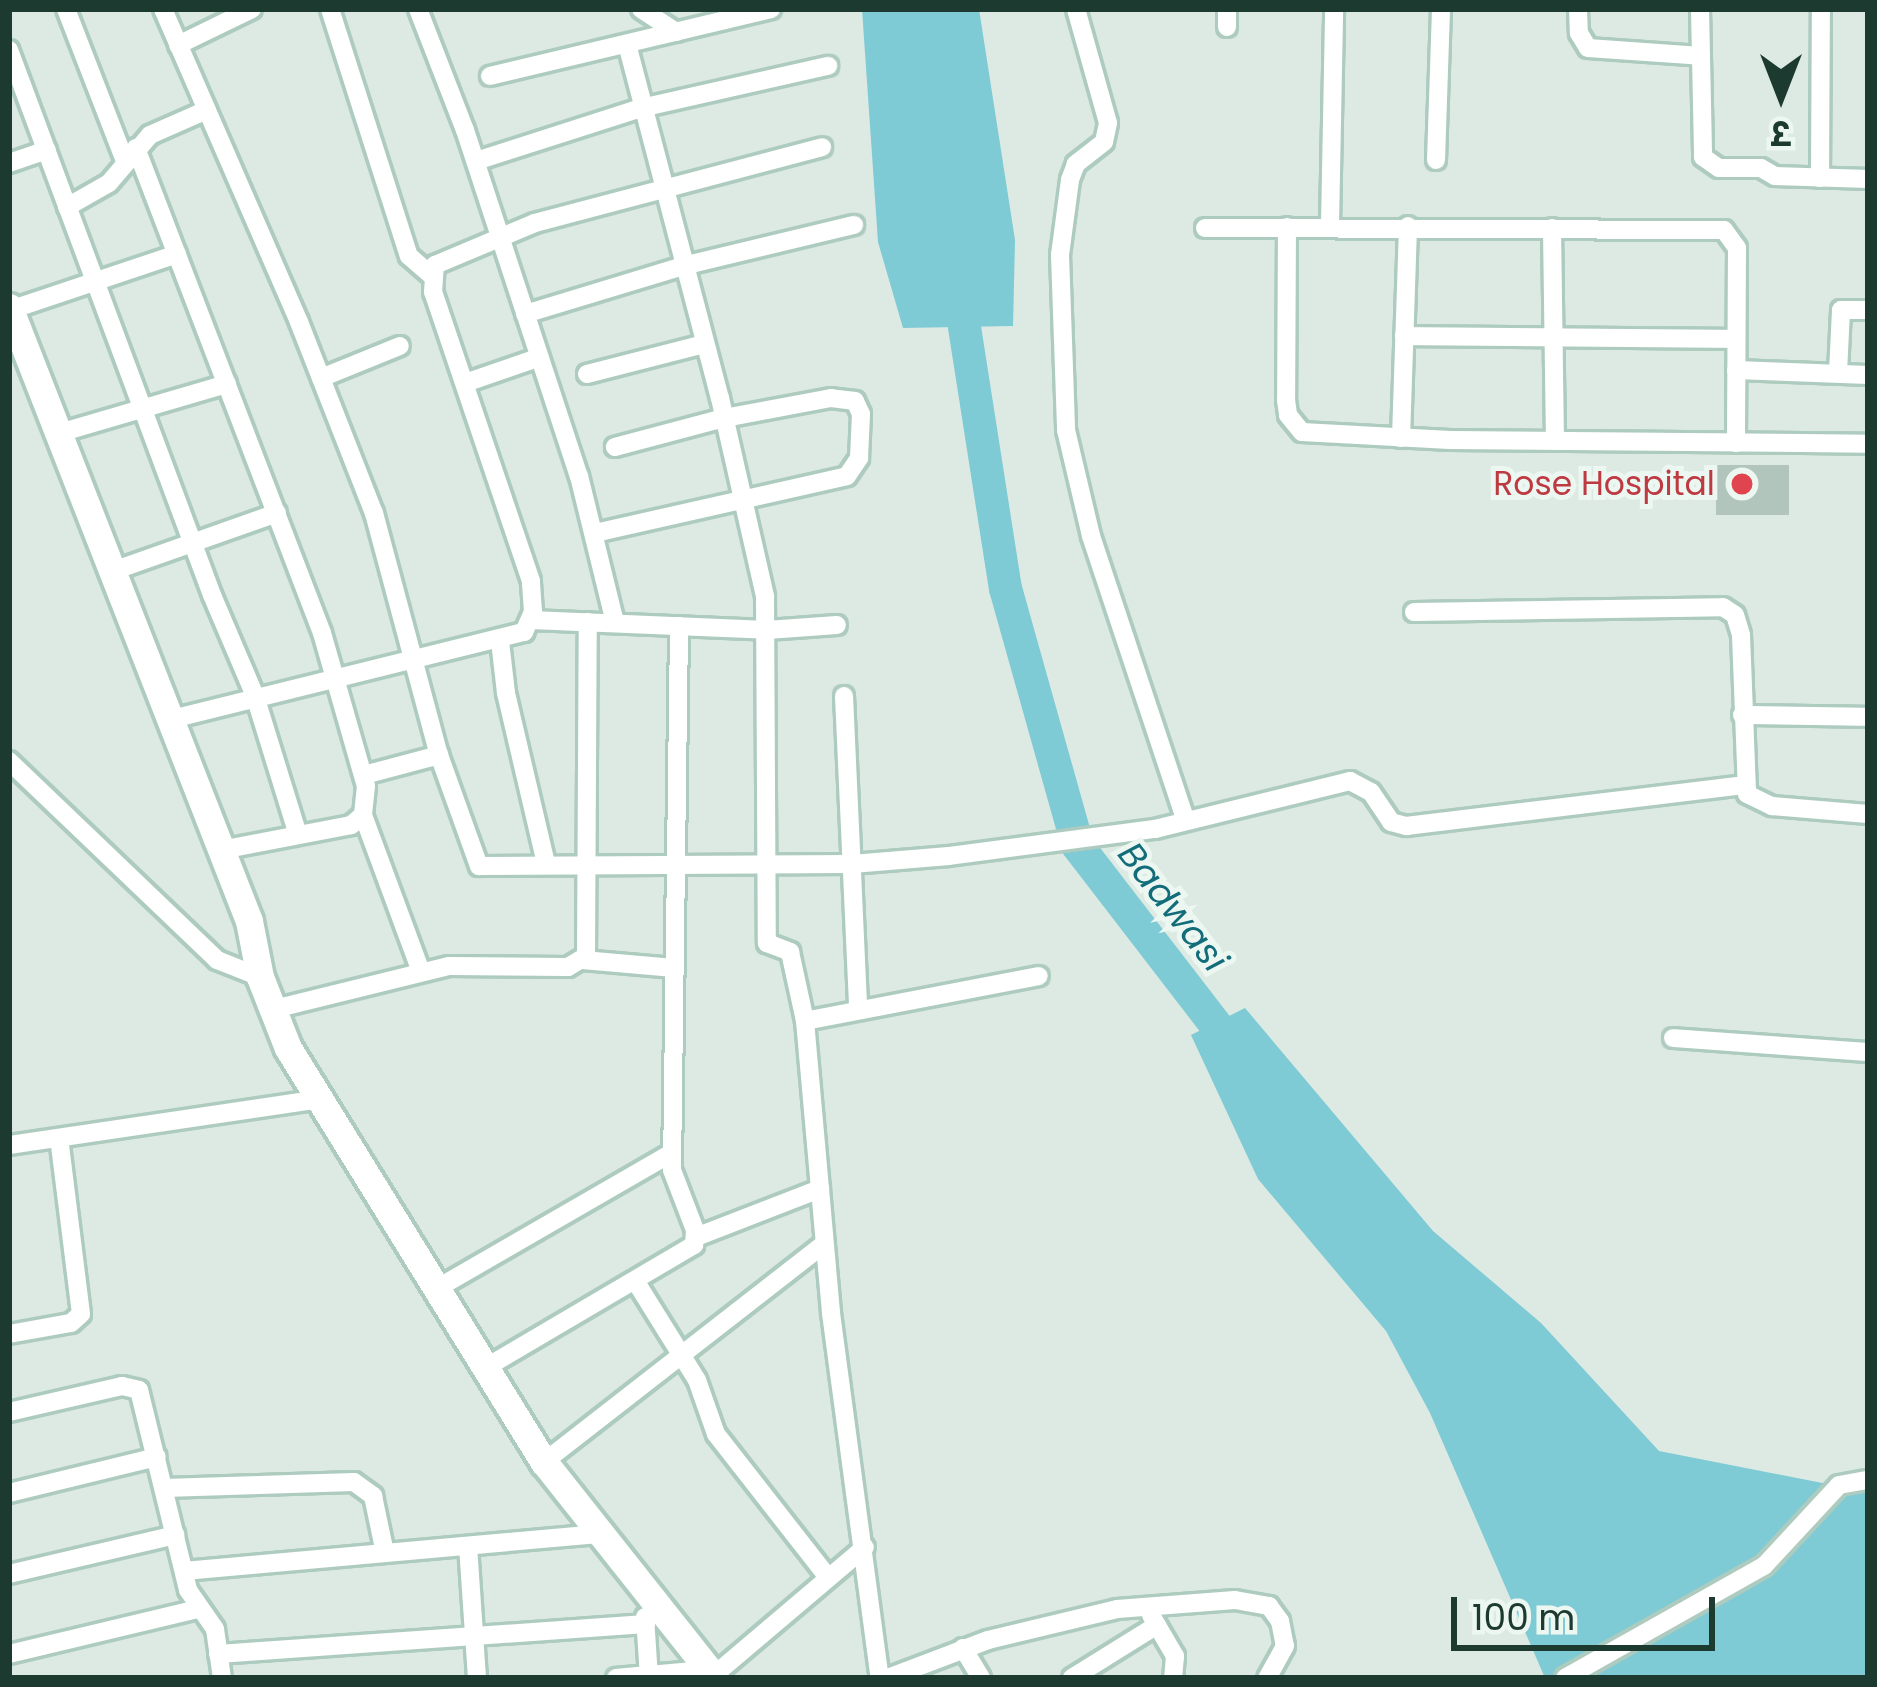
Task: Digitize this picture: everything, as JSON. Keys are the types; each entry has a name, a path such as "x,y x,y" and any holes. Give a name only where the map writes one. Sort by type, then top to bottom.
{"street":[{"path":"66,9 177,254 277,514 364,775 363,814 422,972"},
{"path":"163,9 374,513 440,755 475,862 485,868 586,861 852,864 988,851 1155,829 1350,781 1371,792 1391,822 1406,826 1744,785"},
{"path":"172,719 519,636 531,620 531,580 431,275 409,256 330,9"},
{"path":"418,9 476,161 540,357 595,533 615,623"},
{"path":"641,9 676,32"},
{"path":"490,76 770,9"},
{"path":"1076,9 1108,123 1104,142 1072,170 1064,220 1060,254 1066,430 1091,536 1186,821"},
{"path":"1330,225 1334,9"},
{"path":"1436,160 1441,9"},
{"path":"1578,9 1579,33 1588,48 1701,56"},
{"path":"1700,9 1703,157 1719,168 1868,179"},
{"path":"1820,9 1820,178"},
{"path":"178,45 248,10"},
{"path":"627,44 744,500 767,630 767,944 790,952 805,1021 824,1244 884,1678 963,1648 1145,1606 1235,1600 1269,1606 1285,1638 1268,1678"},
{"path":"9,50 255,696 298,836"},
{"path":"476,161 640,108 828,66"},
{"path":"67,207 100,190 150,135 207,110"},
{"path":"431,275 446,256 499,235 822,147"},
{"path":"9,163 47,150"},
{"path":"525,314 683,266 854,225"},
{"path":"1205,228 1330,225 1731,233 1737,248 1736,443"},
{"path":"1401,438 1408,226"},
{"path":"1287,227 1288,415 1301,432 1401,438 1868,444"},
{"path":"1552,228 1556,441"},
{"path":"177,254 9,308 249,921 270,1010 544,1462 701,1670"},
{"path":"1838,372 1841,310 1868,310"},
{"path":"1404,336 1736,339"},
{"path":"587,374 704,344"},
{"path":"321,378 400,346"},
{"path":"466,383 540,357"},
{"path":"1736,370 1868,375"},
{"path":"59,433 227,384"},
{"path":"595,533 851,473 859,458 860,410 849,399 831,398 724,418 615,447"},
{"path":"113,572 193,539 277,514"},
{"path":"1414,612 1723,607 1735,615 1741,634 1744,785 1752,800 1868,814"},
{"path":"531,620 767,630 837,625"},
{"path":"583,960 587,952 588,622"},
{"path":"484,1368 691,1251 696,1238 675,1184 672,1154 679,626"},
{"path":"500,641 506,694 546,863"},
{"path":"844,696 858,1009"},
{"path":"1742,715 1868,717"},
{"path":"364,775 440,755"},
{"path":"9,761 218,960 260,977"},
{"path":"221,850 351,825 363,814"},
{"path":"270,1010 465,964 568,967 583,960 674,968"},
{"path":"805,1021 1039,976"},
{"path":"1673,1038 1868,1052"},
{"path":"9,1145 322,1099"},
{"path":"9,1332 70,1323 81,1314 59,1138"},
{"path":"436,1289 672,1154"},
{"path":"696,1238 820,1189"},
{"path":"544,1462 824,1244"},
{"path":"636,1282 700,1387 716,1434 826,1576"},
{"path":"9,1412 136,1386 184,1571 198,1609 212,1622 222,1678"},
{"path":"9,1493 157,1457"},
{"path":"1565,1678 1765,1565 1839,1485 1868,1480"},
{"path":"164,1488 354,1482 373,1496 385,1553"},
{"path":"184,1571 601,1534"},
{"path":"9,1574 175,1535"},
{"path":"468,1546 477,1678"},
{"path":"616,1678 701,1670 865,1547"},
{"path":"644,1590 649,1676"},
{"path":"1145,1606 1178,1663 1173,1678"},
{"path":"9,1654 198,1609"},
{"path":"218,1654 646,1624"},
{"path":"1072,1678 1157,1625"},
{"path":"963,1648 982,1678"}],"water":[{"path":"862,9 979,9 1015,240 1013,326 903,328 878,242"},
{"path":"1245,1008 1433,1231 1541,1323 1659,1451 1868,1492 1868,1678 1545,1678 1430,1413 1386,1331 1258,1179 1191,1035"}],"building":[{"path":"1716,465 1789,465 1789,515 1716,515"}],"waterway":[{"name":"Badwasi","path":"957,282 1005,588 1077,845 1239,1055"}],"place":[{"name":"Rose Hospital","path":"1742,484"}]}
